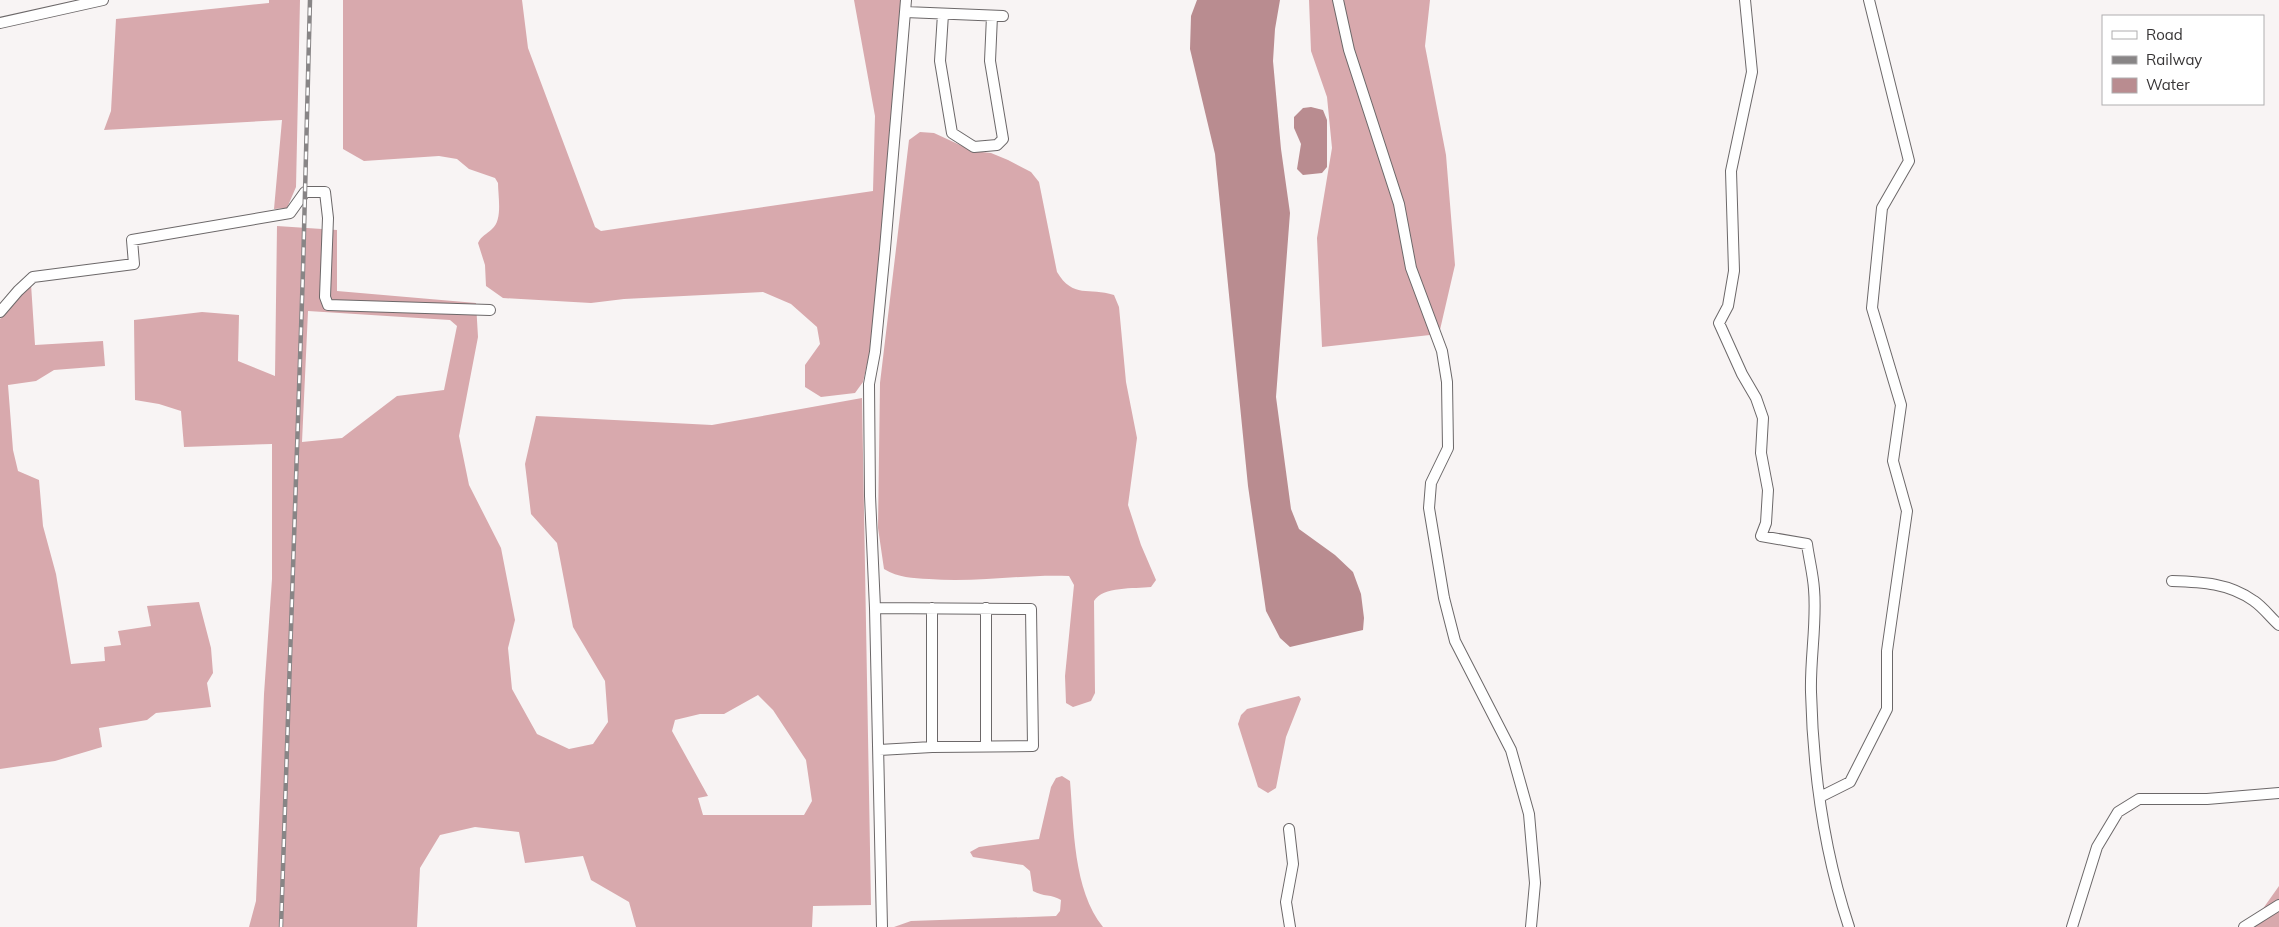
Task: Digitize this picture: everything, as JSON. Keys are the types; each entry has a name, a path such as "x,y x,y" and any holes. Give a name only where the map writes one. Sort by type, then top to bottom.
{"street":[{"path":"0,23 104,0"},
{"path":"882,927 876,608 870,496 869,384 875,352 906,0"},
{"path":"1338,0 1349,50 1394,185 1411,268 1442,351 1447,382 1448,448 1431,483 1429,508 1444,598 1456,641 1511,750 1529,814 1535,883 1531,927"},
{"path":"1745,0 1752,72 1730,171 1734,272 1728,306 1719,323 1742,374 1756,398 1763,418 1761,453 1768,490 1766,523 1761,536 1807,544 1814,590 1811,689 1813,735 1822,820 1838,895 1849,927"},
{"path":"1820,797 1850,782 1887,709 1887,651 1907,511 1893,461 1901,405 1872,308 1882,208 1908,161 1870,0"},
{"path":"905,12 1003,16"},
{"path":"943,14 940,61 952,133 974,147 996,146 1003,139 990,61 992,16"},
{"path":"0,312 33,277 134,264 132,240 290,214 305,192 326,192 328,218 325,297 328,305 490,310"},
{"path":"2172,581 2208,582 2230,587 2255,601 2279,625"},
{"path":"876,608 1031,609 1032,746 932,746 879,750"},
{"path":"932,608 932,746"},
{"path":"986,608 986,746"},
{"path":"2072,927 2097,847 2118,812 2138,799 2207,799 2279,793"},
{"path":"1289,829 1292,864 1286,902 1290,927"},
{"path":"2244,927 2279,905"}],"shaded area":[{"path":"269,0 300,0 296,187 287,208 274,209 282,120 104,130 111,111 116,19 269,3"},
{"path":"343,0 522,0 528,48 595,227 601,231 873,191 875,116 854,0 901,0 871,347 863,382 855,393 821,397 805,387 805,365 820,344 817,327 791,304 763,292 624,299 591,303 503,298 486,286 485,265 478,243 498,220 498,183 495,178 469,169 457,159 439,156 364,161 343,149"},
{"path":"1309,0 1430,0 1425,46 1446,155 1455,265 1439,334 1322,347 1317,238 1332,148 1327,97 1311,51"},
{"path":"920,132 934,133 973,151 991,153 1031,172 1039,182 1057,272 1069,286 1075,289 1114,295 1119,307 1126,382 1137,438 1128,505 1141,545 1156,580 1151,587 1112,591 1098,596 1094,601 1095,693 1091,701 1073,707 1066,703 1065,676 1074,585 1069,576 947,580 906,577 884,569 878,528 880,383 909,140"},
{"path":"277,226 337,230 337,291 476,303 478,337 459,436 469,485 501,548 515,620 508,648 512,689 537,734 569,749 593,744 608,722 605,681 573,627 557,543 531,514 525,464 536,416 712,425 862,398 871,905 813,906 812,927 636,927 629,902 591,880 583,856 525,863 519,832 475,827 440,835 420,868 417,927 249,927 256,901 264,694 272,579 272,444 184,447 181,411 159,404 135,400 134,320 202,312 239,315 238,361 275,376","holes":["308,311 450,320 457,326 444,390 397,396 342,438 302,442","758,695 773,710 806,760 812,801 804,815 703,815 698,798 708,796 672,731 675,720 700,714 724,714"]},
{"path":"31,284 35,345 103,341 105,366 54,370 36,381 8,385 13,450 18,471 39,480 43,526 56,574 71,664 105,661 104,647 121,645 118,631 151,626 147,606 199,602 211,648 213,673 207,683 211,707 156,713 147,720 99,728 102,747 55,761 0,769 0,319"},
{"path":"1299,696 1301,699 1286,737 1276,788 1268,793 1258,787 1238,724 1241,715 1247,709"},
{"path":"1062,776 1070,781 1074,838 1080,877 1093,912 1103,927 894,927 911,921 1056,916 1060,911 1061,900 1033,891 1030,871 1023,865 973,857 970,852 979,847 1039,839 1051,787 1056,778"},
{"path":"2279,886 2279,927 2250,927"}],"water":[{"path":"1197,0 1280,0 1275,29 1273,61 1281,149 1290,213 1276,397 1291,509 1299,529 1335,555 1353,572 1361,594 1364,618 1363,630 1290,647 1280,638 1266,611 1248,486 1215,154 1190,49 1191,16"},
{"path":"1311,107 1323,110 1327,120 1327,167 1322,173 1303,175 1297,169 1301,144 1294,128 1294,117 1303,108"}],"railway":[{"path":"281,927 310,0"}]}
